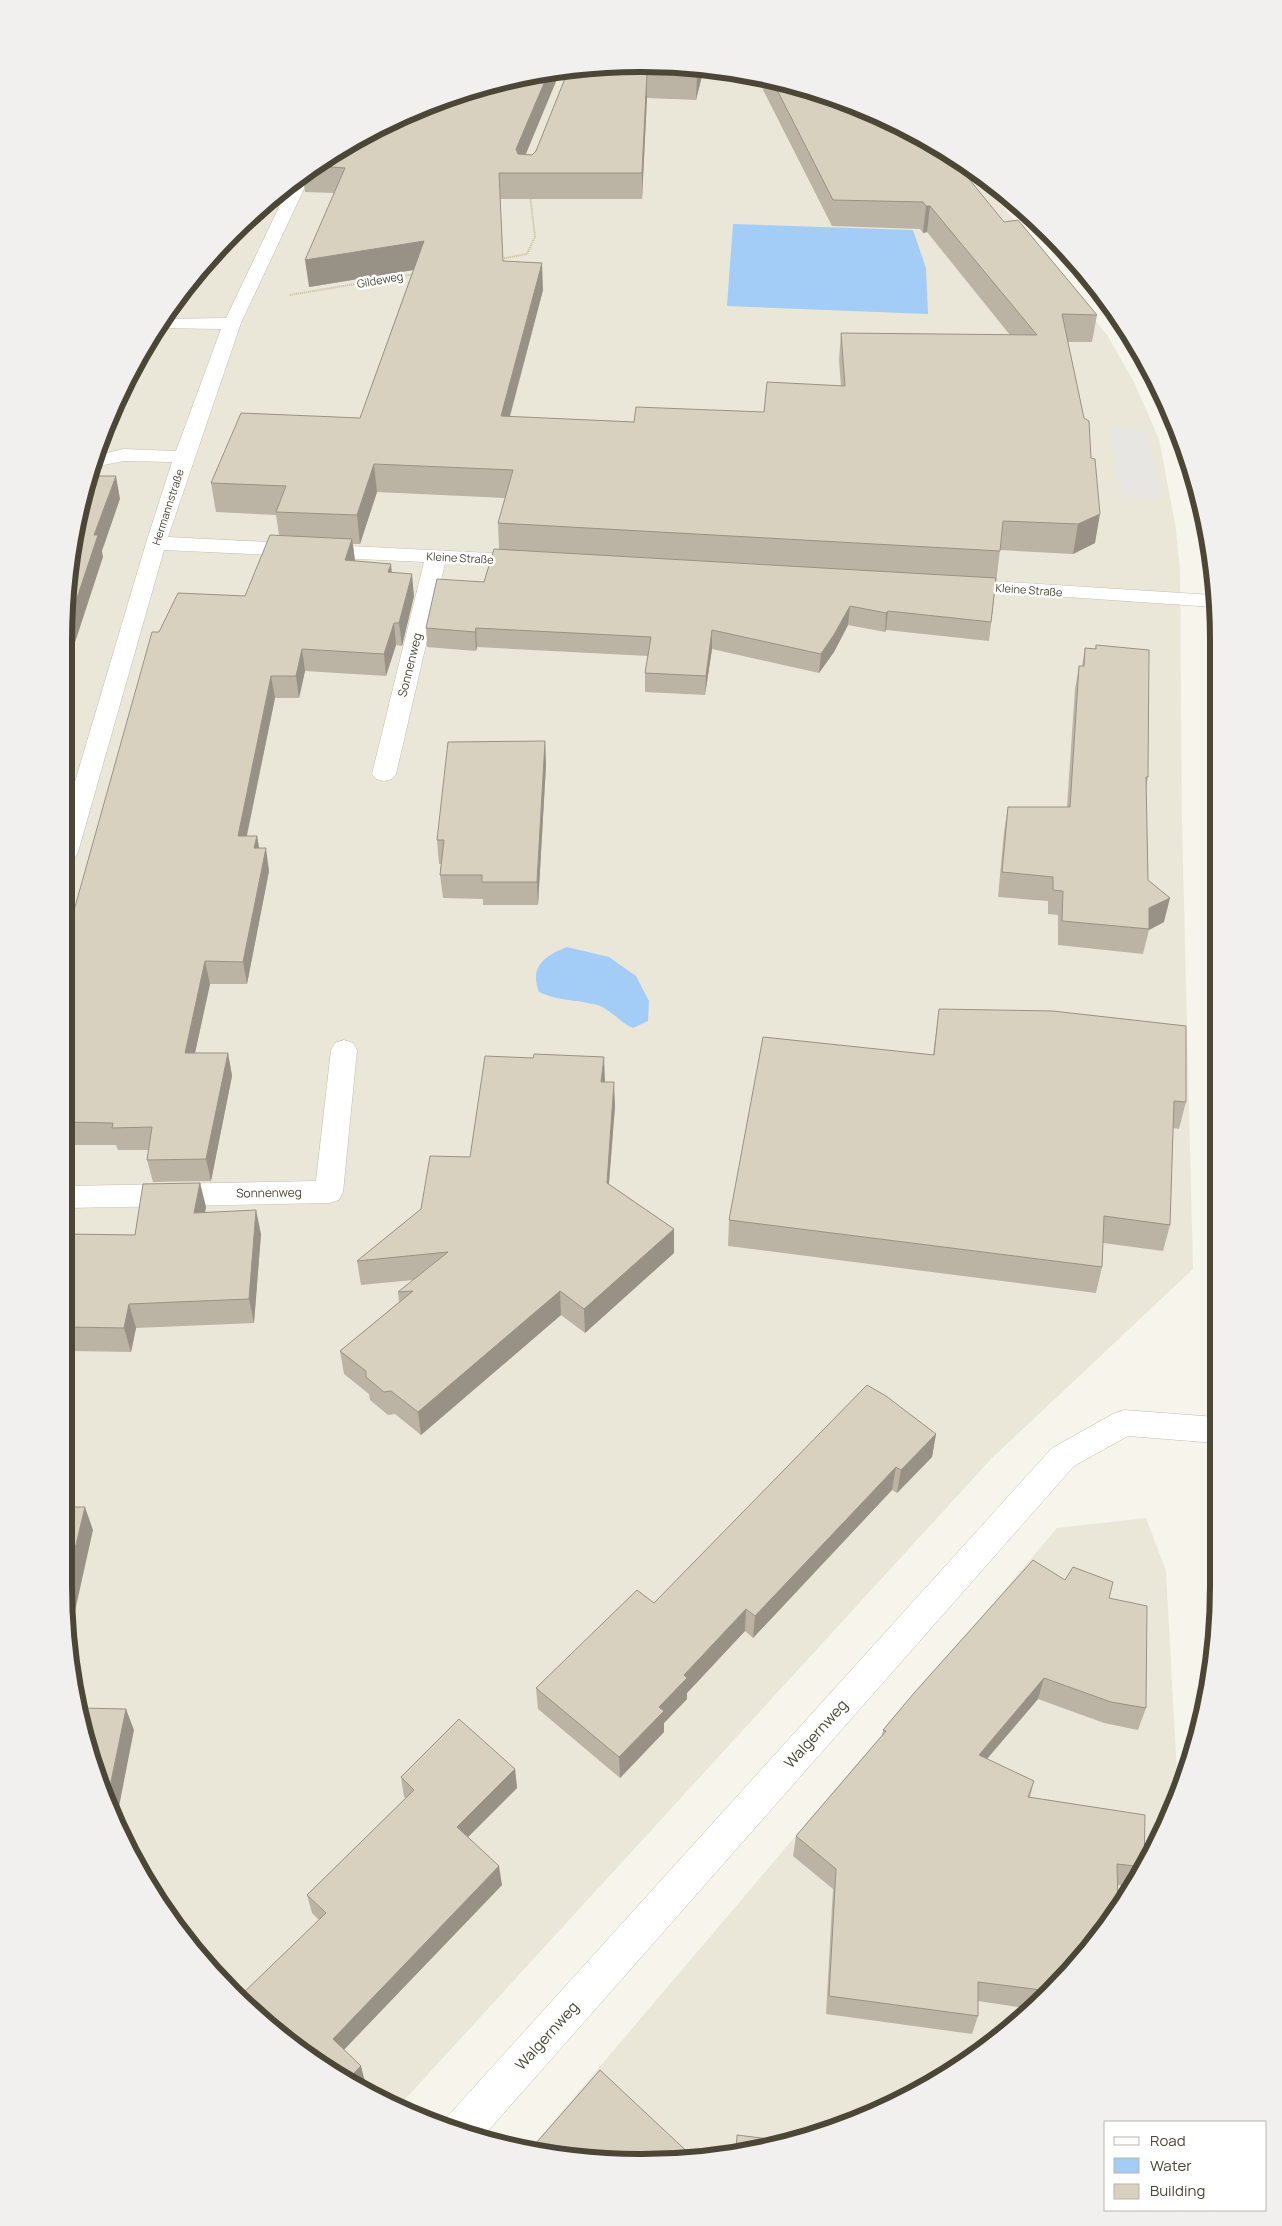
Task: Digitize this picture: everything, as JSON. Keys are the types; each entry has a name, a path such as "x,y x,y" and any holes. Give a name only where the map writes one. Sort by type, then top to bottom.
{"street":[{"name":"Hermannstraße","path":"73,828 156,543 184,457 232,323 296,189"},
{"path":"169,324 232,323"},
{"path":"103,458 124,455 184,457"},
{"name":"Kleine Straße","path":"156,543 546,562"},
{"name":"Sonnenweg","path":"384,774 436,556"},
{"name":"Kleine Straße","path":"944,584 1208,601"},
{"name":"Sonnenweg","path":"73,1197 328,1192 344,1050"},
{"name":"Walgernweg","path":"466,2125 1063,1457 1124,1423 1210,1430"}],"path":[{"path":"499,259 527,254 535,238 530,194"},
{"name":"Gildeweg","path":"247,293 289,295 423,272"}],"shaded area":[{"path":"641,72 715,77 752,83 824,103 859,116 925,149 957,168 995,197 1107,335 1134,382 1159,439 1176,529 1180,572 1182,822 1193,1269 992,1458 403,2101 325,2058 295,2036 239,1987 190,1931 168,1901 131,1836 116,1803 103,1768 83,1696 77,1659 73,1585 73,641 77,567 83,530 103,458 131,390 168,325 190,295 239,239 295,190 325,168 357,149 423,116 458,103 530,83 567,77"},
{"path":"1109,428 1146,429 1162,498 1122,497"},
{"path":"1146,1518 1166,1571 1177,1773 1151,1836 1133,1869 1114,1901 1068,1960 1016,2012 957,2058 892,2095 824,2123 752,2143 678,2152 641,2154 604,2152 534,2144 1057,1528"}],"water":[{"path":"733,224 913,230 926,268 928,314 727,306"},
{"path":"567,947 609,957 636,976 649,1001 648,1021 633,1028 597,1005 539,992 536,975 541,963 552,954"}],"building":[{"path":"647,72 642,173 499,173 503,261 542,263 501,416 634,422 636,407 764,412 767,382 845,386 841,333 1037,335 930,206 926,206 923,202 833,200 777,89 824,103 859,116 892,131 957,168 965,174 1004,222 1018,220 1097,315 1062,314 1084,418 1089,421 1091,458 1095,459 1100,514 1078,524 1003,521 1000,551 498,523 513,470 374,464 357,515 276,512 286,486 211,483 241,413 360,418 424,241 305,260 345,168 327,167 390,131 423,116 494,92 545,81 516,149 518,154 532,155 536,151 566,77"},
{"path":"98,476 116,476 94,535 98,535 74,607 77,567 83,530"},
{"path":"270,535 352,539 345,560 391,564 388,572 412,574 399,623 394,623 384,654 302,649 296,676 271,676 238,836 257,836 254,848 266,848 243,962 205,961 185,1053 228,1053 206,1159 147,1160 152,1127 112,1128 113,1123 73,1122 73,914 152,632 159,632 178,593 245,596"},
{"path":"494,549 996,578 991,622 888,611 886,613 850,606 821,654 712,630 706,676 645,673 651,637 476,628 475,632 426,628 437,579 484,582"},
{"path":"1096,645 1149,650 1148,777 1146,777 1148,880 1170,898 1149,908 1149,929 1062,921 1063,891 1053,890 1053,877 1002,872 1008,807 1070,807 1079,666 1084,666 1085,648 1096,649"},
{"path":"545,741 537,882 482,882 482,875 440,875 444,840 437,840 448,742"},
{"path":"939,1009 1053,1011 1186,1026 1186,1102 1174,1101 1170,1225 1104,1216 1102,1267 729,1220 763,1037 934,1055"},
{"path":"534,1054 604,1057 601,1082 614,1082 607,1183 674,1229 584,1309 560,1291 418,1412 391,1391 384,1392 366,1377 366,1371 340,1351 413,1291 398,1292 448,1252 357,1261 421,1209 430,1156 470,1157 485,1056 533,1058"},
{"path":"200,1183 194,1213 256,1210 249,1299 129,1304 124,1328 73,1327 73,1234 135,1235 143,1184"},
{"path":"867,1385 886,1396 936,1434 901,1470 896,1467 755,1616 746,1609 684,1675 687,1678 659,1707 664,1711 619,1757 536,1688 637,1590 654,1603"},
{"path":"73,1507 85,1507 73,1557"},
{"path":"1033,1560 1065,1580 1073,1567 1113,1582 1109,1598 1147,1606 1146,1708 1111,1702 1044,1678 979,1755 1034,1781 1028,1797 1145,1815 1144,1848 1135,1866 1117,1864 1118,1895 1092,1931 1068,1960 1040,1990 978,1982 978,2016 829,1996 836,1869 796,1836 886,1731 883,1730"},
{"path":"86,1708 126,1709 110,1787"},
{"path":"459,1719 515,1769 457,1827 499,1866 333,2039 361,2066 353,2074 325,2058 295,2036 244,1992 326,1913 307,1895 414,1790 401,1777"},
{"path":"600,2070 687,2151 641,2154 567,2149 535,2144"},
{"path":"737,2135 769,2139 752,2143 736,2146"}]}
